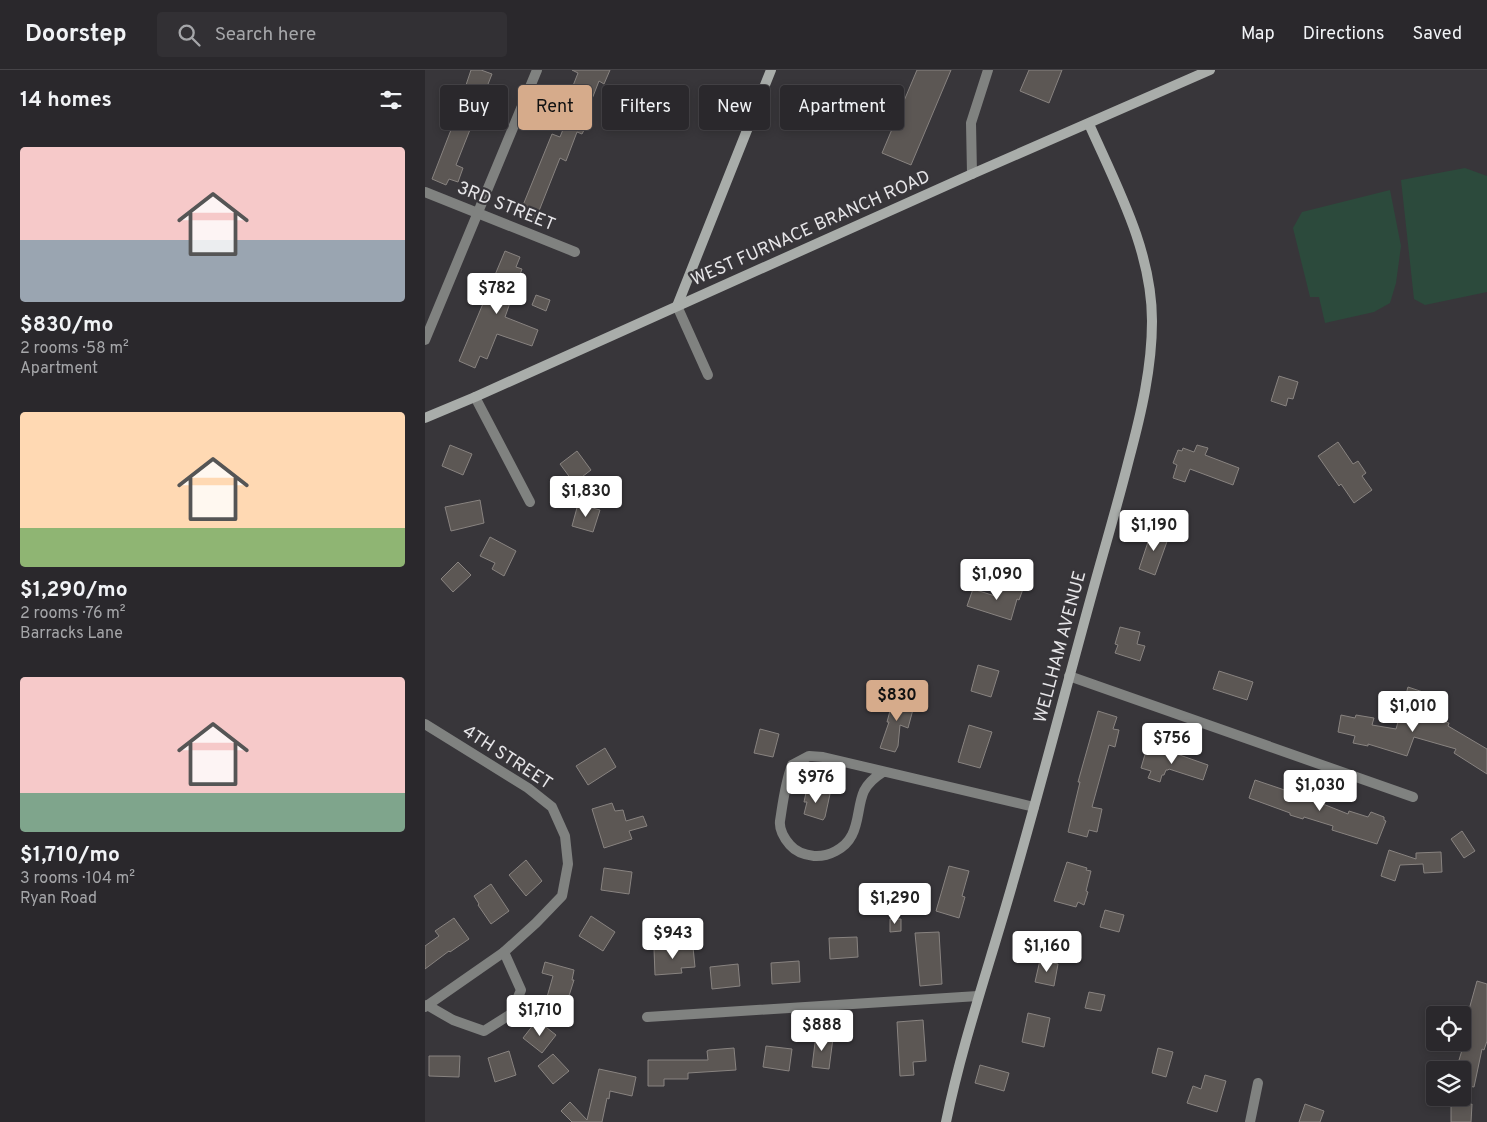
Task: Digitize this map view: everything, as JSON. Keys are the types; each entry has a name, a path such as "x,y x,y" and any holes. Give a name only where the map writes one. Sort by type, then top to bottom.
{"street":[{"path":"425,340 537,70"},
{"path":"708,376 677,306 771,70"},
{"path":"972,174 971,123 988,70"},
{"name":"WEST FURNACE BRANCH ROAD","path":"425,418 1210,70"},
{"name":"WELLHAM AVENUE","path":"946,1122 979,996 1034,807 1143,406 1150,362 1152,320 1143,253 1129,215 1089,124"},
{"name":"3RD STREET","path":"425,192 575,252"},
{"path":"475,397 530,502"},
{"path":"1069,676 1413,797"},
{"name":"4TH STREET","path":"425,724 528,788 552,807 565,836 568,864 563,896 504,952 426,1006"},
{"path":"883,772 863,792 852,835 843,846 832,854 817,856 805,854 791,846 782,835 779,826 787,779 792,765 809,756 823,757 1034,807"},
{"path":"426,1006 453,1020 484,1031 511,1014 521,990 504,952"},
{"path":"647,1017 979,996"},
{"path":"1250,1122 1258,1083"}],"green space":[{"path":"1465,168 1487,176 1487,292 1425,305 1414,299 1401,180"},
{"path":"1390,190 1401,246 1396,283 1390,303 1374,312 1325,323 1319,297 1310,297 1293,228 1302,212"}],"building":[{"path":"471,70 481,70 492,74 488,85 466,85"},
{"path":"572,70 610,70 604,84 599,81 592,99 592,85 573,85 578,73"},
{"path":"917,70 951,70 911,165 882,153 892,130 904,130 904,101"},
{"path":"1029,70 1062,70 1049,103 1020,91"},
{"path":"451,130 470,130 456,165 463,168 458,182 449,179 446,185 432,179"},
{"path":"563,130 584,130 582,134 577,132 566,161 560,158 535,221 519,215 552,134 560,137"},
{"path":"505,251 520,257 516,267 522,269 505,317 538,330 532,346 497,334 487,359 480,356 475,368 459,361"},
{"path":"536,295 550,300 546,311 532,305"},
{"path":"1279,376 1298,382 1293,399 1288,398 1286,406 1271,401"},
{"path":"1338,442 1353,464 1358,461 1366,473 1362,476 1372,490 1354,503 1341,484 1339,486 1318,456"},
{"path":"450,445 472,454 463,475 442,466"},
{"path":"1197,445 1208,448 1205,455 1239,468 1233,485 1190,469 1185,482 1173,478 1177,465 1173,463 1178,450 1182,451 1183,448 1194,452"},
{"path":"577,451 591,470 574,483 560,464"},
{"path":"480,500 484,523 451,531 445,507"},
{"path":"578,504 600,510 593,532 572,526"},
{"path":"1152,530 1169,536 1155,575 1139,569"},
{"path":"490,537 516,551 504,576 492,569 495,563 480,556"},
{"path":"458,562 471,575 453,592 441,579"},
{"path":"1000,582 1023,589 1019,600 1017,599 1011,620 967,606 973,589 995,596"},
{"path":"1120,627 1140,632 1137,644 1145,646 1140,661 1115,653 1118,645 1115,644"},
{"path":"978,665 999,671 991,697 971,691"},
{"path":"1219,671 1253,682 1247,700 1213,689"},
{"path":"1408,687 1423,692 1416,713 1449,723 1448,726 1487,749 1487,774 1454,753 1456,749 1414,737 1407,756 1368,744 1368,746 1353,743 1355,736 1338,732 1341,715 1355,718 1356,715 1374,718 1372,725 1396,729"},
{"path":"898,694 903,695 902,698 915,702 908,728 900,725 898,746 895,752 880,748 889,722 887,722 894,696 897,697"},
{"path":"1098,711 1117,717 1113,729 1119,730 1115,747 1109,745 1092,807 1102,809 1097,832 1089,830 1087,837 1068,832 1080,782 1078,782"},
{"path":"969,725 992,732 980,768 958,762"},
{"path":"760,729 779,734 773,757 754,753"},
{"path":"1157,747 1208,765 1203,780 1169,769 1162,775 1160,782 1148,778 1151,771 1141,768 1146,751 1152,753 1153,750 1156,751"},
{"path":"605,748 616,767 588,785 576,766"},
{"path":"1255,780 1323,803 1348,814 1349,811 1368,817 1371,812 1384,817 1386,821 1377,844 1332,830 1333,826 1304,817 1303,819 1290,815 1290,813 1249,798"},
{"path":"807,788 830,794 823,820 804,814 807,802 804,802"},
{"path":"612,803 615,811 623,810 626,821 643,816 647,826 629,831 632,839 604,848 592,809"},
{"path":"1462,831 1475,851 1464,858 1451,839"},
{"path":"1389,850 1416,859 1416,853 1441,852 1442,872 1424,873 1423,864 1400,865 1395,881 1381,876"},
{"path":"526,860 542,881 526,896 509,875"},
{"path":"1067,862 1091,871 1084,905 1078,902 1076,907 1054,901"},
{"path":"949,866 969,871 962,896 965,897 959,918 936,911"},
{"path":"604,868 632,872 629,894 601,890"},
{"path":"491,884 509,911 491,924 474,896"},
{"path":"1105,910 1124,915 1119,932 1100,927"},
{"path":"591,916 615,932 603,951 579,936"},
{"path":"454,918 469,939 425,969 425,946 439,936 435,931"},
{"path":"890,919 901,919 901,931 890,932"},
{"path":"939,932 942,984 920,986 915,933"},
{"path":"857,937 858,957 830,959 829,938"},
{"path":"693,947 695,967 681,968 682,973 655,975 654,949"},
{"path":"1040,960 1058,964 1054,986 1035,982"},
{"path":"799,961 800,982 772,984 771,963"},
{"path":"545,962 574,970 572,980 574,980 567,1002 547,997 553,976 542,973"},
{"path":"738,964 740,986 712,989 710,967"},
{"path":"1477,981 1487,984 1487,1041 1484,1050 1482,1049 1474,1087 1471,1086 1471,1061 1459,1061 1462,1051 1471,1051 1470,1006"},
{"path":"1089,992 1105,995 1101,1011 1085,1008"},
{"path":"1028,1013 1050,1018 1044,1047 1022,1042"},
{"path":"537,1020 556,1035 542,1053 523,1038"},
{"path":"923,1020 926,1061 913,1062 914,1075 900,1076 897,1022"},
{"path":"816,1035 833,1038 829,1069 812,1067"},
{"path":"766,1046 792,1049 789,1071 763,1067"},
{"path":"734,1048 736,1070 688,1073 688,1079 664,1079 664,1086 648,1086 648,1060 708,1060 707,1051 709,1050"},
{"path":"1158,1048 1173,1052 1166,1077 1152,1073"},
{"path":"509,1051 516,1075 495,1082 488,1058"},
{"path":"553,1054 569,1071 553,1084 538,1066"},
{"path":"429,1056 460,1056 459,1077 429,1076"},
{"path":"980,1065 1009,1073 1004,1091 975,1083"},
{"path":"599,1069 636,1077 632,1096 610,1091 602,1122 572,1122 561,1111 570,1102 587,1120"},
{"path":"1205,1075 1226,1081 1217,1112 1187,1103 1193,1086 1201,1089"},
{"path":"1305,1104 1324,1111 1320,1122 1299,1122"},
{"path":"1472,1104 1471,1122 1451,1122 1451,1106 1471,1106"}]}
